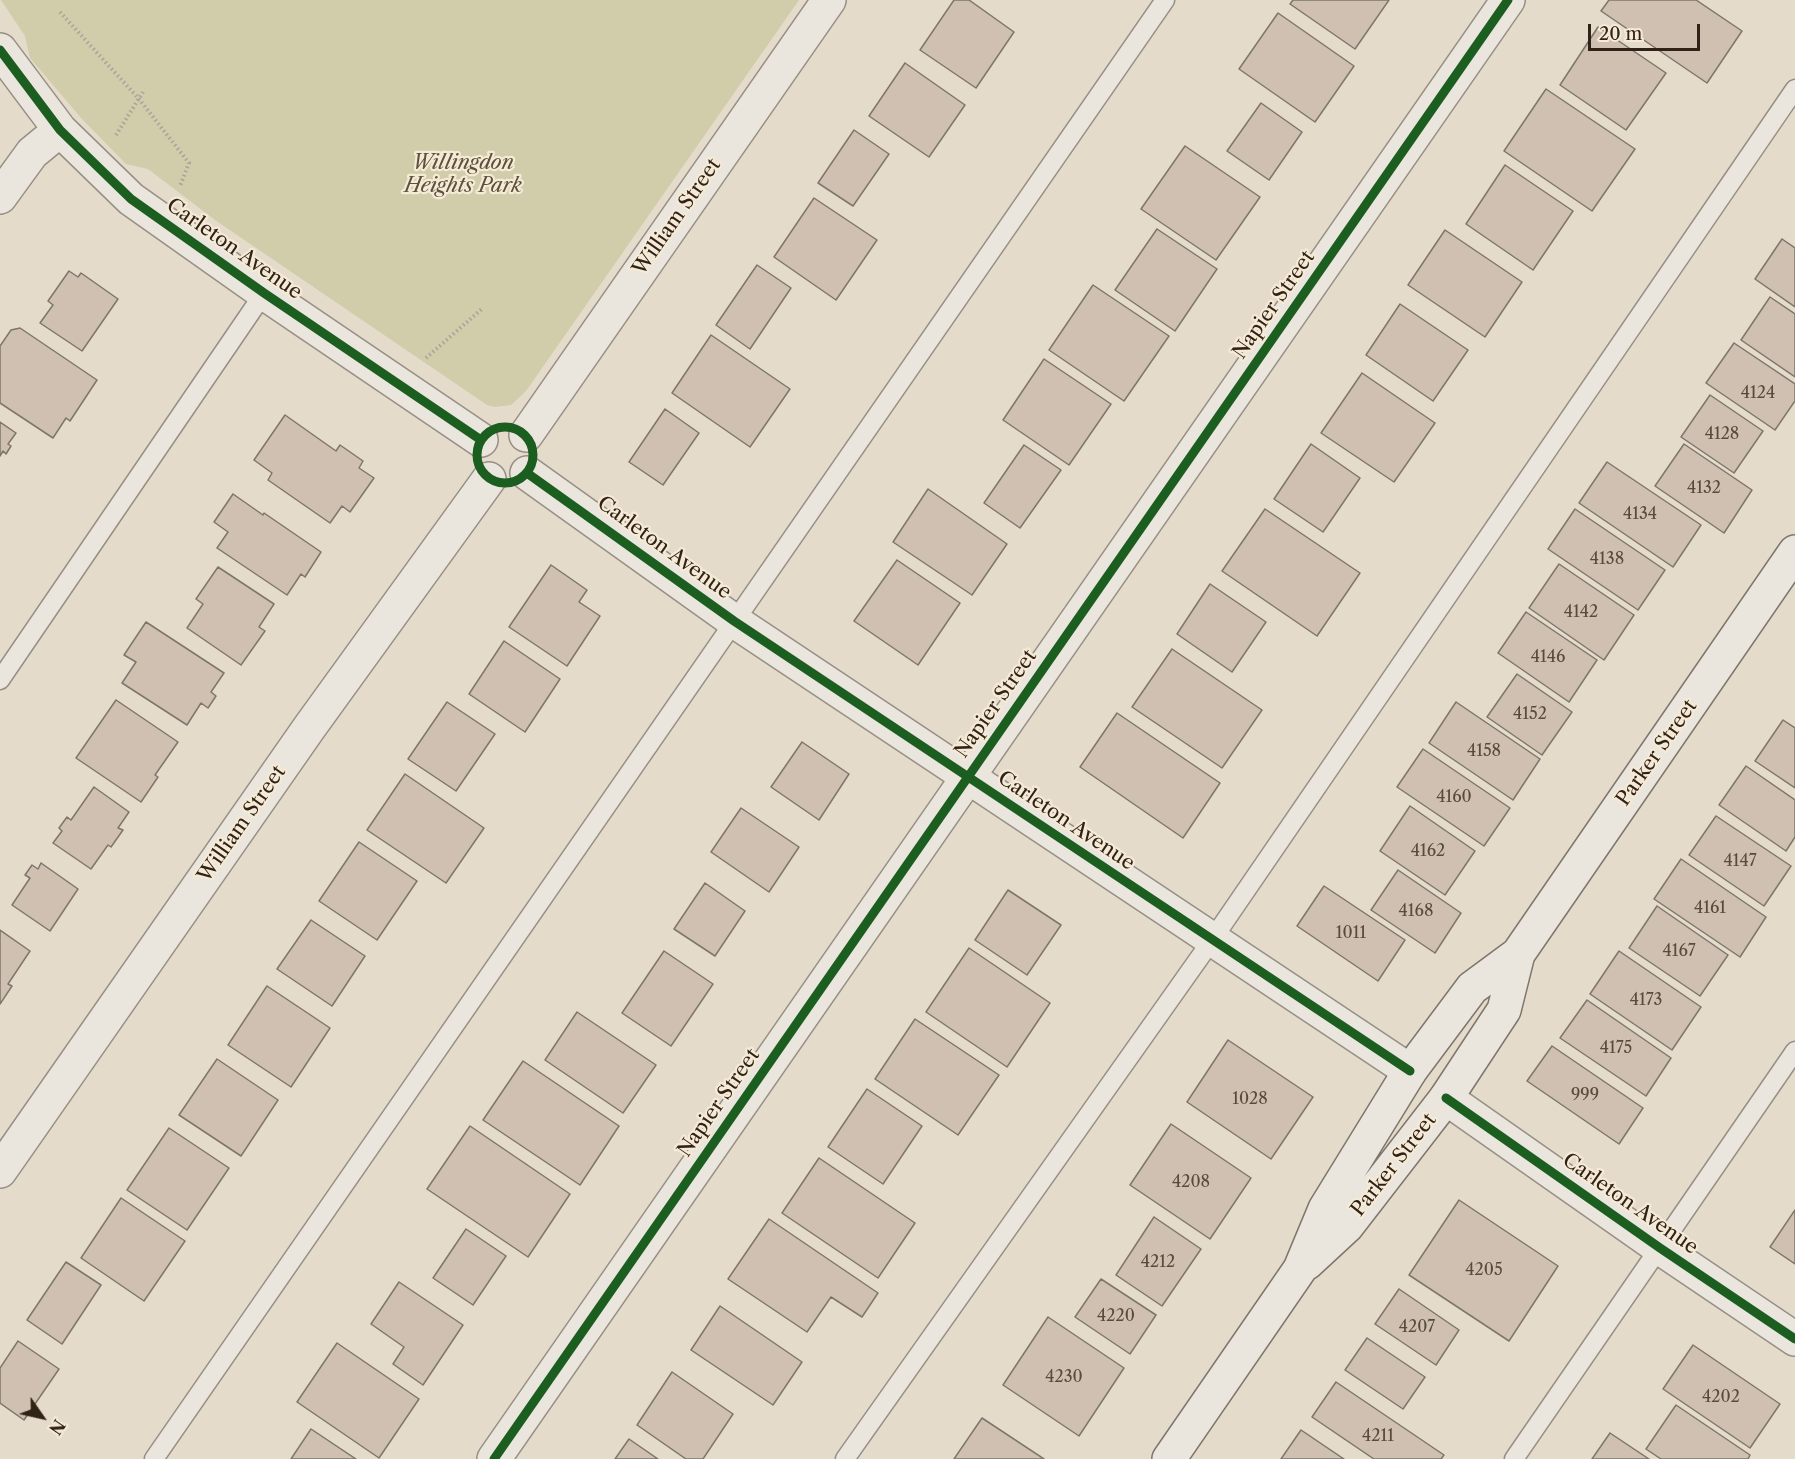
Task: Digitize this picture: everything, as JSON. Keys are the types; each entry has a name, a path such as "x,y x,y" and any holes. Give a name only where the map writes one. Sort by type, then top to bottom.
{"street":[{"name":"William Street","path":"526,435 829,0"},
{"name":"Napier Street","path":"494,1459 1509,0"},
{"name":"Carleton Avenue","path":"0,50 60,130 131,199 264,293 481,440"},
{"path":"0,197 32,153 60,130"},
{"path":"502,427 511,427 526,435 533,458 527,473 505,484 482,473 476,457 477,448 486,433 502,427"},
{"name":"Carleton Avenue","path":"527,473 734,621 1410,1071"},
{"name":"William Street","path":"4,1158 489,478"},
{"name":"Parker Street","path":"1169,1459 1300,1269 1325,1209 1410,1071 1472,988 1518,954 1795,552"},
{"name":"Parker Street","path":"1300,1269 1347,1226 1446,1098 1504,1010 1518,954"},
{"name":"Carleton Avenue","path":"1446,1098 1660,1248 1795,1339"}],"lane":[{"path":"153,1459 1165,0"},
{"path":"845,1459 1212,940 1795,89"},
{"path":"0,680 245,325 264,293"},
{"path":"1514,1459 1795,1051"}],"path":[{"path":"60,12 139,99 189,163 180,186"},
{"path":"113,141 143,92"},
{"path":"426,358 483,308"}],"green space":[{"name":"Willingdon Heights Park","path":"1,0 799,0 526,391 511,405 495,407 487,405 215,220 148,169 126,164 82,119 30,58 25,36"}],"building":[{"path":"954,0 969,0 1014,32 976,88 920,50"},
{"path":"1293,0 1389,0 1355,49 1290,4"},
{"path":"1609,0 1696,0 1742,31 1707,83 1601,11"},
{"path":"1278,13 1354,66 1315,122 1239,69"},
{"path":"1598,27 1666,73 1626,130 1560,85"},
{"path":"905,63 965,105 929,157 869,116"},
{"path":"1546,89 1635,149 1592,211 1504,151"},
{"path":"1261,103 1302,132 1269,180 1227,151"},
{"path":"854,130 889,154 853,206 818,183"},
{"path":"1185,146 1260,197 1216,260 1141,209"},
{"path":"1505,165 1573,211 1533,270 1466,224"},
{"path":"814,198 877,240 836,300 774,257"},
{"path":"1157,229 1217,269 1175,331 1115,290"},
{"path":"1445,230 1522,282 1485,337 1408,285"},
{"path":"1782,239 1795,248 1795,307 1755,279"},
{"path":"757,265 791,288 750,349 716,325"},
{"path":"69,271 78,277 81,273 118,299 82,351 40,323 53,305 48,301"},
{"path":"1093,285 1169,336 1124,401 1049,350"},
{"path":"1770,297 1795,314 1795,377 1741,340"},
{"path":"1400,304 1468,350 1433,401 1366,355"},
{"path":"20,328 97,380 70,421 66,418 53,438 0,403 0,346 11,330"},
{"path":"711,335 790,389 750,447 672,393"},
{"path":"1734,343 1795,384 1795,401 1775,430 1706,383"},
{"path":"1044,359 1111,404 1069,465 1003,420"},
{"path":"1362,373 1435,423 1394,482 1321,433"},
{"path":"1710,395 1763,431 1734,473 1681,437"},
{"path":"665,409 699,433 663,485 629,462"},
{"path":"285,415 336,451 340,445 363,461 359,468 374,478 350,512 342,506 330,523 268,480 272,473 254,460"},
{"path":"0,422 16,433 8,444 11,446 6,454 3,451 0,456"},
{"path":"1311,444 1360,478 1323,532 1274,499"},
{"path":"1684,444 1752,490 1724,533 1655,486"},
{"path":"1024,445 1061,470 1020,528 984,503"},
{"path":"1607,462 1701,525 1673,567 1579,503"},
{"path":"928,489 1007,544 972,595 893,542"},
{"path":"233,494 321,552 305,577 301,574 287,595 217,548 228,532 214,522"},
{"path":"1265,509 1360,573 1317,636 1222,571"},
{"path":"1575,509 1665,570 1638,610 1548,549"},
{"path":"897,560 960,603 918,665 854,621"},
{"path":"1559,564 1634,615 1604,660 1529,608"},
{"path":"551,565 587,590 579,602 600,616 567,666 509,627"},
{"path":"218,567 274,604 259,627 265,631 241,665 187,628 203,604 196,599"},
{"path":"1210,584 1266,622 1232,672 1177,634"},
{"path":"1526,612 1597,660 1569,702 1498,653"},
{"path":"146,622 224,673 211,692 216,696 208,708 201,703 187,725 122,683 136,662 124,655"},
{"path":"504,641 560,679 525,732 469,694"},
{"path":"1172,649 1262,710 1222,768 1132,707"},
{"path":"1517,674 1572,712 1542,755 1487,717"},
{"path":"116,700 178,742 155,775 158,777 141,802 76,758"},
{"path":"447,702 495,734 456,791 408,759"},
{"path":"1456,702 1540,759 1513,800 1429,743"},
{"path":"1117,713 1220,783 1183,838 1080,767"},
{"path":"1783,720 1795,728 1795,788 1755,761"},
{"path":"802,742 849,774 819,820 771,787"},
{"path":"1423,749 1510,808 1484,846 1397,787"},
{"path":"1746,766 1795,800 1795,837 1786,851 1719,805"},
{"path":"405,774 484,828 446,883 367,830"},
{"path":"94,787 129,812 118,828 123,830 111,847 108,845 91,869 53,843 62,831 59,828 67,817 71,820"},
{"path":"1410,806 1475,851 1445,895 1380,851"},
{"path":"741,808 799,847 769,892 711,852"},
{"path":"1716,816 1791,866 1764,906 1689,855"},
{"path":"359,842 417,881 377,940 319,901"},
{"path":"1681,859 1766,917 1740,957 1654,899"},
{"path":"41,863 78,889 50,931 12,905 30,878 25,875 32,865 38,869"},
{"path":"1398,870 1461,913 1435,953 1371,910"},
{"path":"705,883 745,911 715,956 674,929"},
{"path":"1324,886 1405,940 1378,981 1297,926"},
{"path":"1008,890 1061,925 1027,975 975,940"},
{"path":"1657,906 1728,955 1700,996 1629,948"},
{"path":"311,920 365,956 332,1006 277,969"},
{"path":"0,930 30,951 8,984 12,986 0,1004"},
{"path":"969,948 1050,1003 1007,1067 926,1012"},
{"path":"664,951 713,984 671,1046 622,1013"},
{"path":"1619,951 1701,1007 1672,1050 1590,994"},
{"path":"267,986 330,1028 291,1087 228,1045"},
{"path":"1587,1000 1671,1058 1646,1096 1560,1038"},
{"path":"577,1012 656,1065 623,1113 545,1060"},
{"path":"915,1019 999,1075 958,1135 875,1079"},
{"path":"1228,1040 1313,1097 1271,1159 1187,1102"},
{"path":"1552,1046 1643,1108 1619,1144 1527,1081"},
{"path":"217,1059 278,1100 241,1156 179,1115"},
{"path":"523,1061 619,1126 580,1185 483,1120"},
{"path":"867,1089 922,1126 883,1184 828,1147"},
{"path":"1171,1124 1251,1178 1210,1239 1130,1185"},
{"path":"470,1126 570,1194 528,1257 427,1189"},
{"path":"169,1128 229,1168 187,1230 127,1190"},
{"path":"819,1158 915,1223 878,1278 782,1213"},
{"path":"121,1198 185,1241 144,1301 81,1258"},
{"path":"1459,1200 1558,1266 1509,1341 1409,1275"},
{"path":"1795,1210 1795,1264 1770,1247"},
{"path":"1154,1217 1201,1249 1162,1306 1116,1275"},
{"path":"769,1219 878,1293 862,1317 831,1297 807,1332 728,1279"},
{"path":"466,1229 506,1256 473,1305 433,1278"},
{"path":"66,1262 101,1285 62,1344 27,1320"},
{"path":"1101,1279 1156,1315 1130,1354 1075,1317"},
{"path":"399,1282 463,1325 423,1385 393,1364 404,1347 371,1324"},
{"path":"1399,1289 1459,1330 1436,1365 1375,1324"},
{"path":"720,1306 802,1362 773,1405 691,1350"},
{"path":"1048,1317 1124,1368 1079,1436 1003,1385"},
{"path":"1367,1338 1425,1377 1403,1409 1345,1370"},
{"path":"18,1341 59,1369 24,1420 0,1403 0,1368"},
{"path":"337,1343 419,1399 379,1458 297,1402"},
{"path":"1693,1345 1780,1404 1750,1448 1663,1389"},
{"path":"672,1372 733,1414 703,1459 686,1459 637,1425"},
{"path":"1336,1382 1444,1455 1441,1459 1374,1459 1312,1417"},
{"path":"1676,1405 1750,1455 1748,1459 1661,1459 1646,1449"},
{"path":"982,1418 1044,1459 954,1459"},
{"path":"311,1429 356,1459 291,1459"},
{"path":"1301,1430 1344,1459 1281,1459"},
{"path":"1610,1433 1649,1459 1592,1459"},
{"path":"629,1439 658,1459 615,1459"}],"cycle path":[{"path":"494,1459 1508,0"},
{"path":"0,50 60,130 131,199 264,293 481,440"},
{"path":"499,427 511,427 521,431 529,439 533,455 529,471 521,479 511,483 499,483 489,479 481,471 477,461 477,449 481,439 489,431 499,427"},
{"path":"527,473 734,621 1410,1071"},
{"path":"1446,1098 1660,1248 1795,1339"}]}
